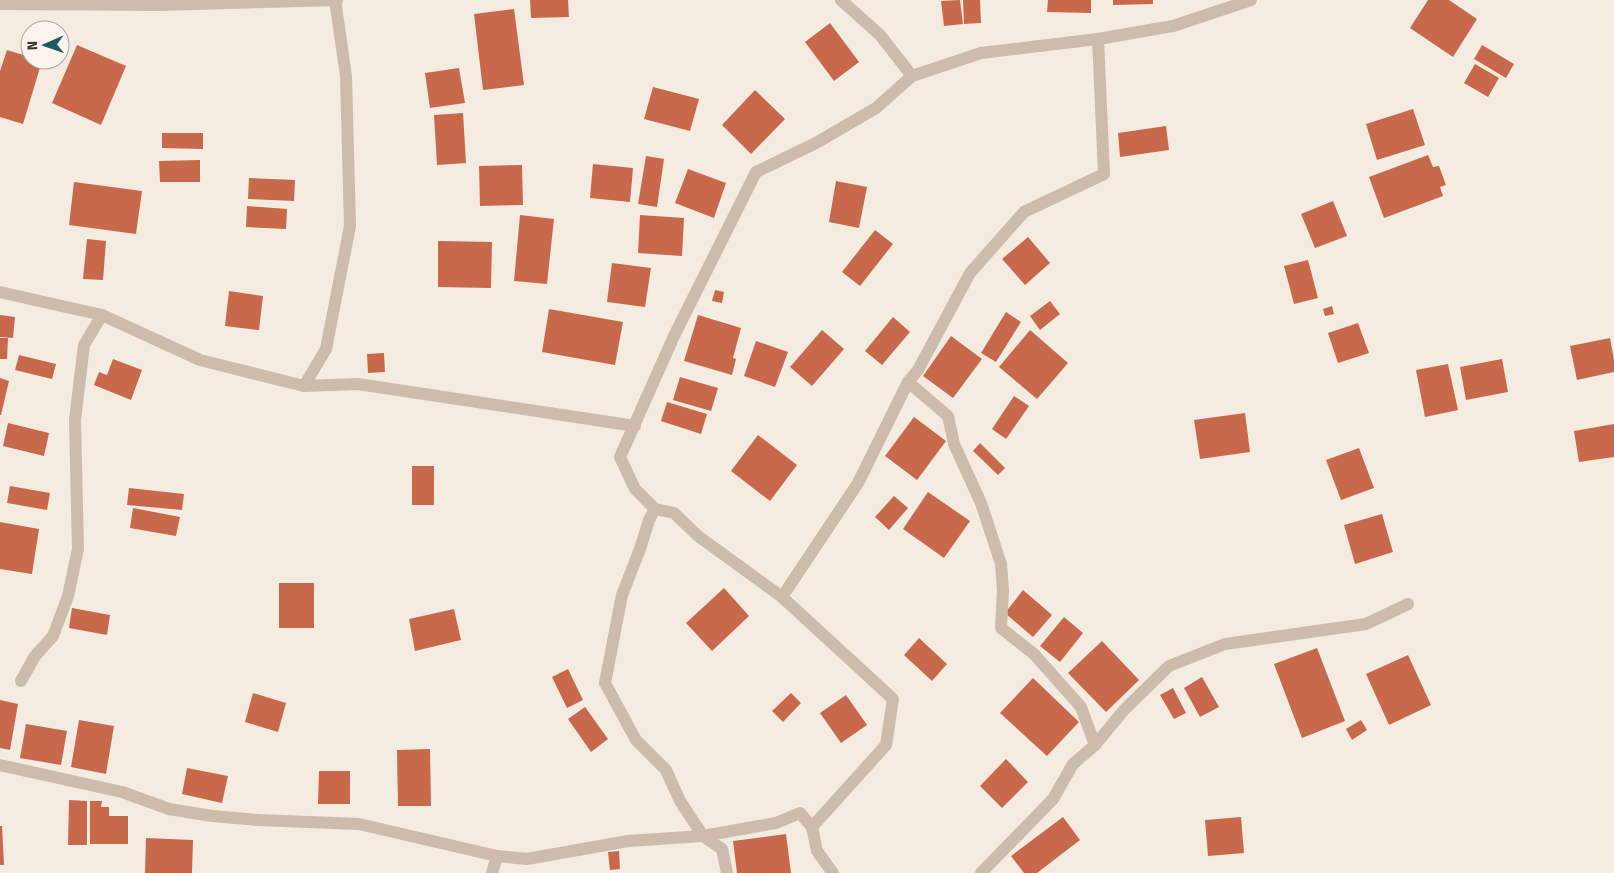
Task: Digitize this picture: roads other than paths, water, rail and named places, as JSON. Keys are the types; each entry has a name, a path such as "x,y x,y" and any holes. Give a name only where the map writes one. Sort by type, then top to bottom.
{"street":[{"path":"4,2 160,5 336,0 346,76 350,226 326,349 304,386"},
{"path":"841,0 880,35 912,76"},
{"path":"812,828 886,745 893,699 782,597 698,536 674,513 655,509 635,489 620,457 674,336 756,172 816,143 876,108 912,76 981,53 1098,39 1173,26 1251,0"},
{"path":"782,597 858,483 908,382 918,370 970,273 1024,212 1104,174 1098,39"},
{"path":"0,292 102,315 200,360 304,386 358,384 635,426"},
{"path":"21,681 35,656 53,636 68,596 78,549 75,420 84,345 102,315"},
{"path":"908,382 948,416 954,444 981,503 1001,564 1003,590 1001,628 1034,654 1081,707 1095,745"},
{"path":"655,509 649,520 622,595 605,683 636,740 666,770 680,801 703,836 722,849 727,873"},
{"path":"981,873 1053,799 1073,764 1095,745 1124,710 1168,666 1225,644 1366,624 1408,604"},
{"path":"0,766 122,792 169,809 212,816 258,820 359,824 497,856 527,858 628,840 703,836 776,823 800,813 812,828 817,851 833,873"},
{"path":"492,873 497,856"}]}
